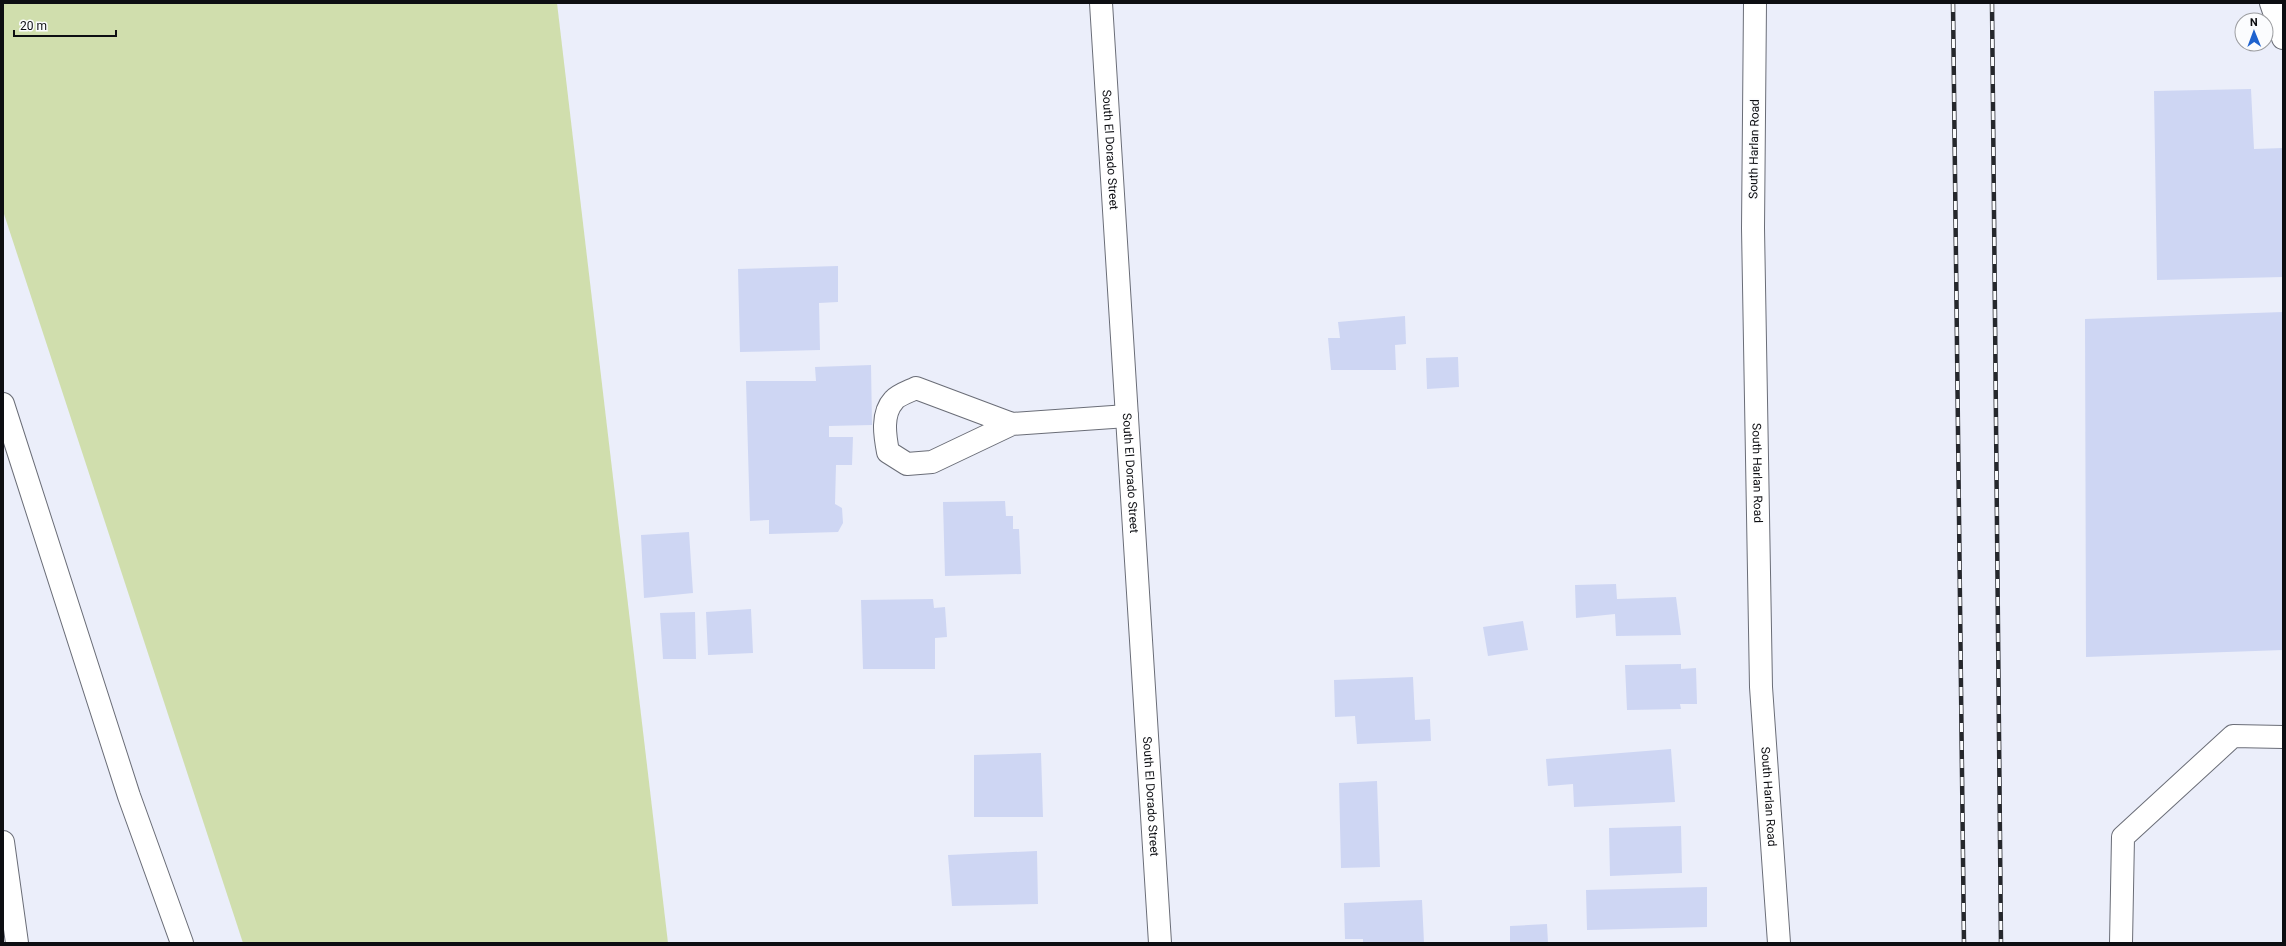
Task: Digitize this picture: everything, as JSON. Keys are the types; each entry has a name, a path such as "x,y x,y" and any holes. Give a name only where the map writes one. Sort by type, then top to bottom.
{"main road":[{"name":"South El Dorado Street","path":"1101,3 1160,943"},
{"name":"South Harlan Road","path":"1755,3 1753,228 1761,687 1779,943"},
{"path":"2271,3 2283,38"},
{"path":"1012,424 916,388 894,399 887,413 885,432 888,452 907,464 932,462 1012,424 1127,416"},
{"path":"3,404 129,796 182,943"},
{"path":"2121,943 2123,837 2232,736 2283,737"},
{"path":"3,842 17,943"}],"green space":[{"path":"3,3 557,3 668,943 243,943 3,211"}],"building":[{"path":"2251,89 2254,149 2283,148 2283,277 2157,280 2154,91"},
{"path":"838,266 838,302 819,303 820,350 740,352 738,269"},
{"path":"2283,312 2283,650 2086,657 2085,319"},
{"path":"1405,316 1406,344 1395,345 1396,370 1331,370 1328,338 1340,338 1338,322"},
{"path":"1458,357 1459,387 1427,389 1426,358"},
{"path":"871,365 872,425 829,426 829,437 853,437 852,465 836,465 835,504 842,508 843,523 838,532 769,534 769,520 750,521 746,381 816,381 815,367"},
{"path":"1005,501 1006,516 1013,516 1013,529 1019,529 1021,574 945,576 943,502"},
{"path":"689,532 693,593 644,598 641,535"},
{"path":"1616,584 1617,599 1676,597 1681,635 1616,636 1615,614 1576,618 1575,585"},
{"path":"933,599 934,608 945,607 947,637 935,638 935,669 863,669 861,600"},
{"path":"751,609 753,653 708,655 706,612"},
{"path":"695,612 696,659 663,659 660,613"},
{"path":"1523,621 1528,650 1488,656 1483,627"},
{"path":"1681,664 1681,669 1696,668 1697,704 1680,704 1681,709 1627,710 1625,665"},
{"path":"1413,677 1415,720 1430,719 1431,741 1357,744 1355,716 1335,717 1334,680"},
{"path":"1671,749 1675,802 1574,807 1573,784 1548,786 1546,759"},
{"path":"1041,753 1043,817 974,817 974,755"},
{"path":"1377,781 1380,867 1341,868 1339,783"},
{"path":"1681,826 1682,873 1610,876 1609,828"},
{"path":"1037,851 1038,904 952,906 948,855"},
{"path":"1707,887 1707,927 1587,930 1586,890"},
{"path":"1422,900 1424,943 1363,943 1363,939 1345,939 1344,903"},
{"path":"1547,924 1548,943 1510,943 1510,926"}],"railway":[{"path":"1953,3 1964,943"},
{"path":"1992,3 2001,943"}]}
